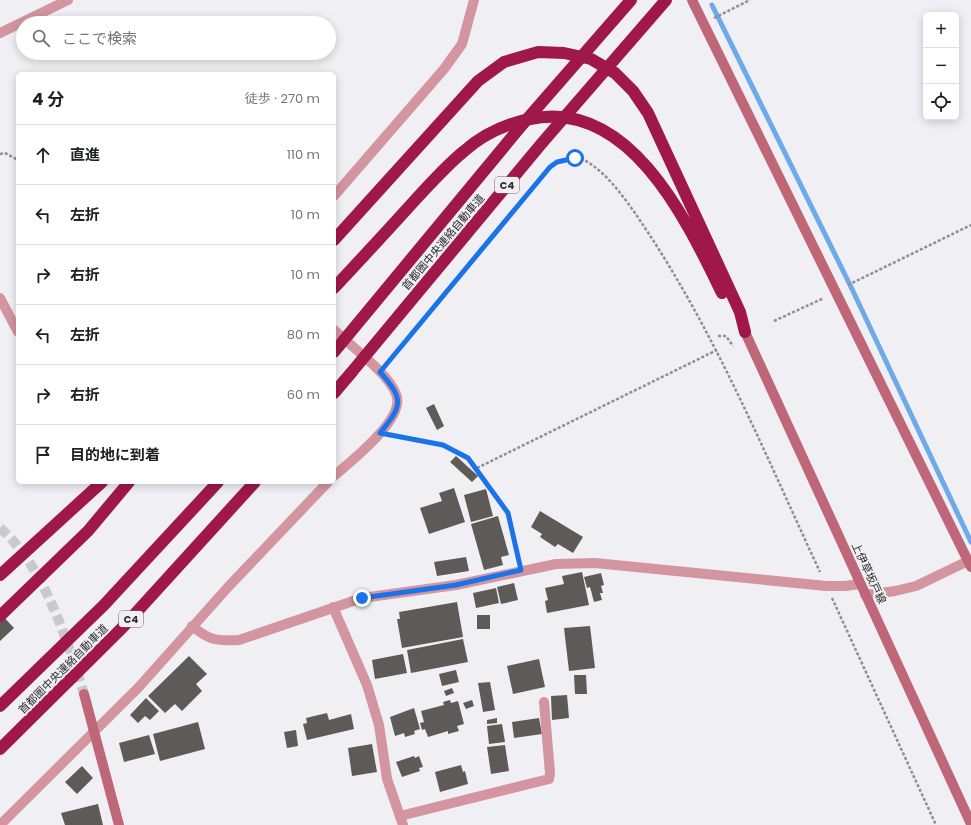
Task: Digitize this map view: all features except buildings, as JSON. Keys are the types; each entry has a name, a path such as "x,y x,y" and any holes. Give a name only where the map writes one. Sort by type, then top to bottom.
{"highway":[{"name":"首都圏中央連絡自動車道","path":"336,350 522,125 631,0"},
{"name":"首都圏中央連絡自動車道","path":"336,390 542,143 666,0"},
{"path":"336,238 478,81 504,62 538,52 564,53 591,59 619,77 633,91 648,113 740,312 745,332"},
{"path":"336,286 463,151 496,130 518,122 553,117 587,123 602,130 628,148 651,172 689,230 733,317 745,332"},
{"path":"0,575 100,484"},
{"path":"0,616 88,531 127,484"},
{"name":"首都圏中央連絡自動車道","path":"0,706 104,605 216,484"},
{"name":"首都圏中央連絡自動車道","path":"0,748 123,627 253,484"}],"street":[{"path":"35,16 68,0"},
{"path":"336,194 444,69 462,44 474,0"},
{"path":"692,0 970,564 916,586 895,591 866,595"},
{"path":"0,33 16,25"},
{"path":"0,298 3,310 16,329"},
{"path":"336,332 380,372 397,395 398,405 393,417 380,433 336,474"},
{"name":"上伊草坂戸線","path":"745,332 971,824"},
{"path":"0,825 138,688 192,626 326,484"},
{"path":"192,626 205,637 218,641 239,640 362,598 456,585 521,570 556,564 595,564 826,586 860,584"},
{"path":"333,607 367,685 379,725 387,779 402,820 549,779 550,773 544,702"},
{"path":"84,694 119,825"}],"path":[{"path":"722,14 750,0"},
{"path":"0,154 5,153 16,159"},
{"path":"380,372 550,167 557,162 575,158 583,160 593,166 629,203 663,256 717,350 936,825"},
{"path":"774,321 971,225"},
{"path":"718,336 726,336 733,346"},
{"path":"477,468 717,350"},
{"path":"380,433 443,445 468,458 477,468 508,513 521,570"}],"waterway":[{"path":"712,5 852,289 971,542"}],"tunnel":[{"path":"0,528 15,543 29,562 41,583 62,628 84,694"}],"route":[{"path":"362,598 456,585 521,570 508,513 477,468 468,458 443,445 380,433 393,417 398,405 397,395 390,383 380,372 550,167 557,162 575,158"}]}
